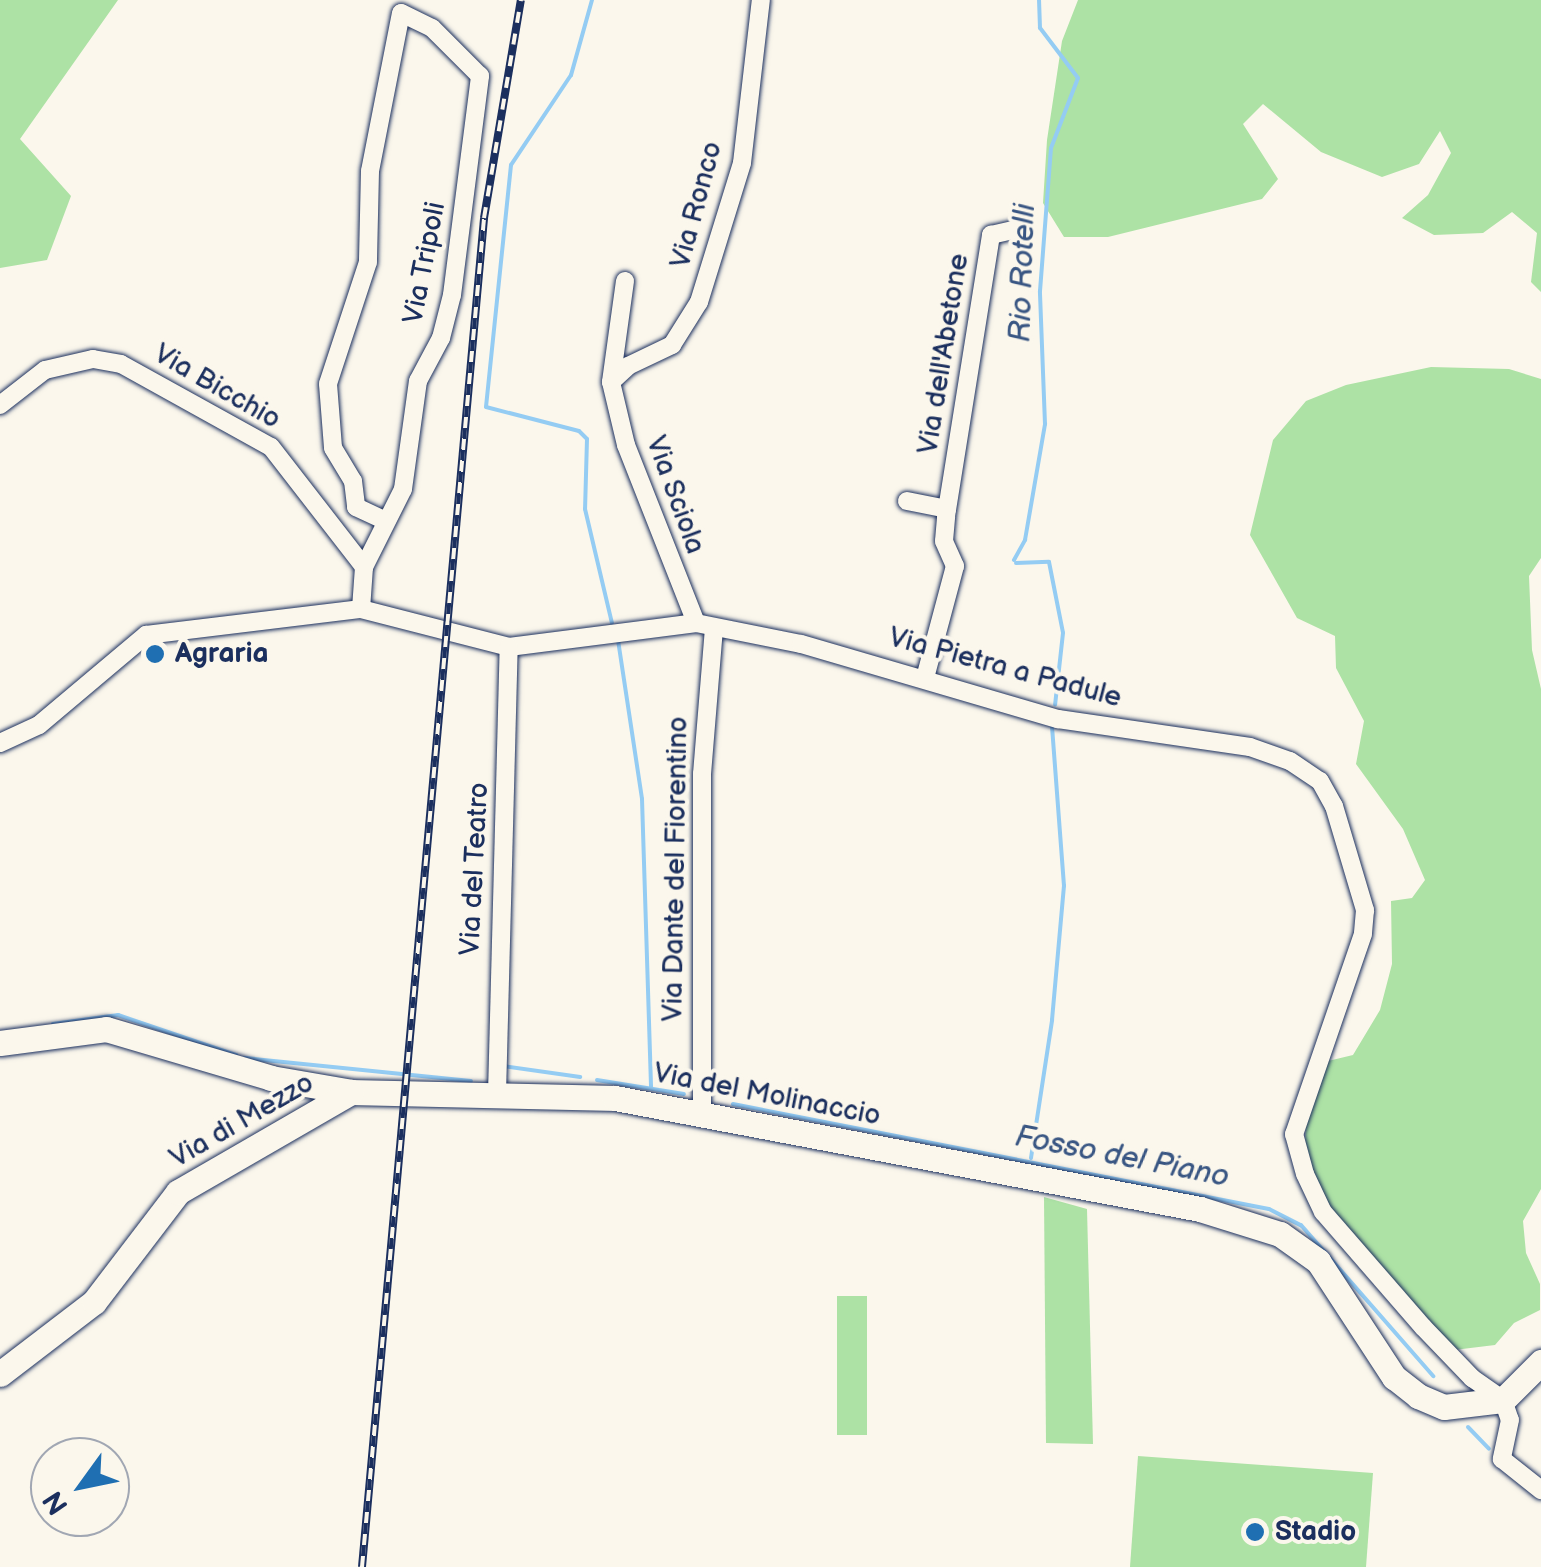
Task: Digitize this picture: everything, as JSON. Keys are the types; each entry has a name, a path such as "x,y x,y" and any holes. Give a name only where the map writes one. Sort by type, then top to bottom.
{"street":[{"name":"Via Ronco","path":"611,382 628,366 672,346 699,302 742,163 760,0"},
{"name":"Via Tripoli","path":"356,508 353,481 334,448 328,384 368,262 376,131 390,90 402,12 432,28 480,76 452,295 441,338 418,381 404,489 384,520 364,567 362,609"},
{"name":"Via dell'Abetone","path":"925,678 956,566 944,541 947,509 991,236 1017,229"},
{"path":"611,382 625,280"},
{"name":"Via Bicchio","path":"0,405 46,370 93,359 121,364 271,447 328,512 364,567"},
{"name":"Via Sciola","path":"611,382 626,445 705,626"},
{"path":"907,501 947,509"},
{"path":"328,512 356,508 384,520"},
{"name":"Via Pietra a Padule","path":"0,743 39,725 146,635 362,609 510,648 705,626 925,678 1058,719 1250,747 1320,780 1334,806 1364,910 1363,934 1294,1134 1305,1174 1323,1212 1422,1327 1472,1378 1504,1400"},
{"name":"Via Dante del Fiorentino","path":"702,1110 705,626"},
{"name":"Via del Teatro","path":"496,1094 510,648"},
{"name":"Via del Molinaccio","path":"0,1043 92,1028 130,1032 298,1082 351,1092 616,1098 702,1110 1251,1221 1318,1261 1394,1376 1444,1407 1504,1400"},
{"path":"298,1082 300,1121"},
{"name":"Via di Mezzo","path":"0,1374 94,1302 178,1192 351,1092"},
{"path":"1541,1362 1504,1400 1510,1420 1502,1459 1541,1490"}],"green space":[{"path":"0,0 118,0 20,139 71,196 47,260 0,268"},
{"path":"1078,0 1541,0 1541,292 1531,282 1537,233 1512,212 1483,233 1434,235 1402,218 1428,195 1451,153 1440,131 1419,164 1382,177 1321,152 1263,104 1243,124 1278,179 1262,199 1108,237 1064,237 1043,203 1047,140 1062,41"},
{"path":"1431,367 1509,369 1541,379 1541,558 1529,576 1532,650 1541,689 1541,1189 1523,1221 1526,1253 1540,1284 1540,1310 1514,1323 1495,1345 1454,1350 1319,1200 1305,1149 1306,1116 1328,1061 1353,1055 1380,1010 1392,964 1391,901 1412,898 1425,880 1403,829 1356,764 1364,721 1336,668 1335,636 1297,618 1250,535 1273,440 1306,401 1346,385"},
{"path":"1044,1197 1087,1209 1093,1444 1046,1443"},
{"path":"837,1296 867,1296 867,1435 837,1435"},
{"path":"1138,1456 1373,1473 1366,1567 1130,1567"}],"waterway":[{"path":"592,0 571,75 511,165 486,407 579,431 587,439 585,509 612,623"},
{"name":"Rio Rotelli","path":"1014,560 1025,540 1045,424 1040,291 1051,148 1078,78 1040,28 1039,0"},
{"name":"Rio Rotelli","path":"1016,563 1049,562 1063,633 1055,705"},
{"path":"618,640 642,799 651,1088"},
{"name":"Rio Rotelli","path":"1031,1158 1052,1020 1064,886 1052,725"},
{"name":"Fosso del Piano","path":"53,1024 118,1015 236,1055"},
{"name":"Fosso del Piano","path":"245,1058 471,1081"},
{"name":"Fosso del Piano","path":"503,1066 580,1077"},
{"name":"Fosso del Piano","path":"597,1080 684,1094"},
{"name":"Fosso del Piano","path":"733,1104 1269,1209 1301,1225 1433,1376"},
{"name":"Fosso del Piano","path":"1468,1427 1489,1449"}],"railway":[{"path":"362,1567 484,218 521,0"}],"place":[{"name":"Agraria","path":"155,654"},
{"name":"Stadio","path":"1255,1532"}]}
